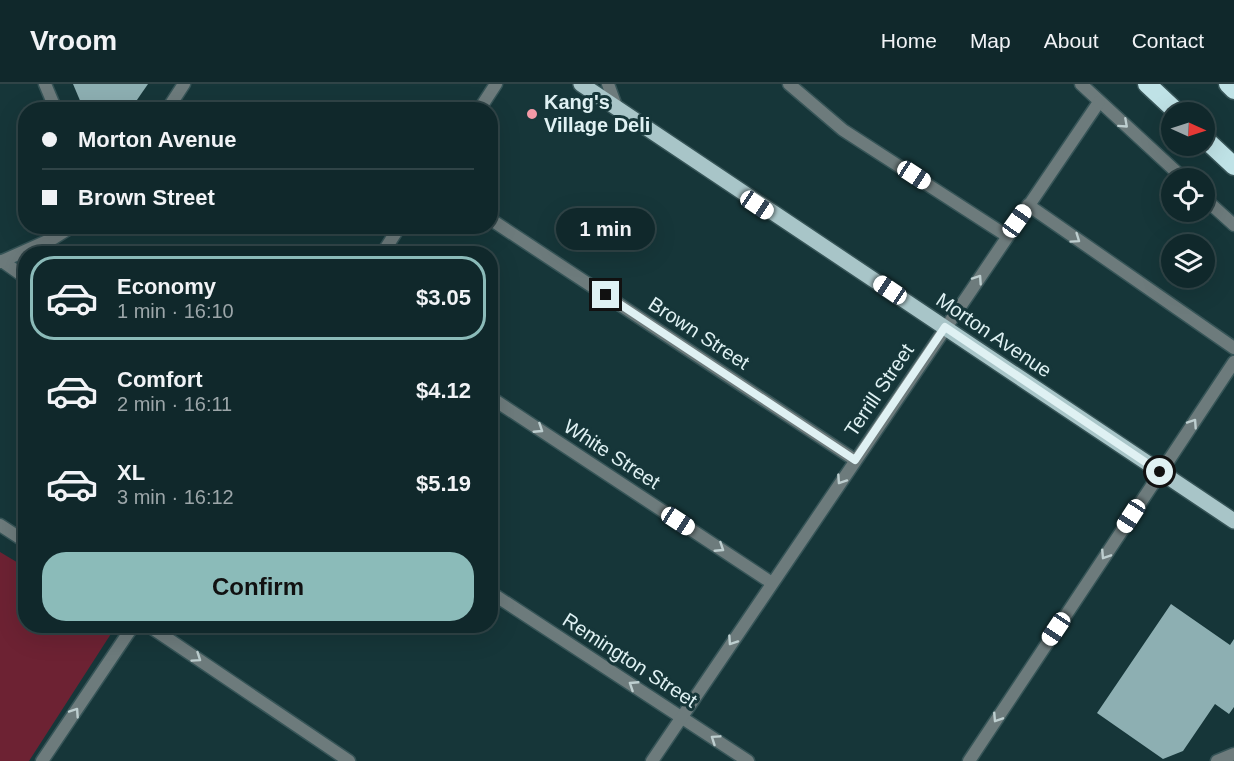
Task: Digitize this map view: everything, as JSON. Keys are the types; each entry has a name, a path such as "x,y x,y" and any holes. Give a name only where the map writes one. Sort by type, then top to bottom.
{"highway":[{"path":"1147,84 1167,102"},
{"path":"1228,84 1234,90"},
{"path":"1215,148 1234,166"}],"main road":[{"name":"Morton Avenue","path":"581,84 776,218 945,327 1234,521"}],"street":[{"path":"45,84 53,102"},
{"path":"172,102 184,84"},
{"path":"484,102 496,84"},
{"path":"608,84 617,109"},
{"path":"789,84 843,130 1006,236"},
{"path":"1082,84 1172,168"},
{"name":"Terrill Street","path":"652,761 1099,102"},
{"path":"1028,206 1234,348"},
{"path":"1215,208 1234,225"},
{"name":"Brown Street","path":"498,224 855,460"},
{"path":"36,246 60,234"},
{"path":"1,261 18,254"},
{"path":"1,261 18,273"},
{"path":"969,761 1233,366"},
{"name":"White Street","path":"498,402 772,583"},
{"path":"0,525 18,537"},
{"name":"Remington Street","path":"498,597 748,761"},
{"path":"42,761 128,633"},
{"path":"158,633 350,761"},
{"path":"1217,761 1234,754"}],"shaded area":[{"path":"0,552 18,563 18,633 111,633 29,761 0,761"}],"building":[{"path":"73,84 148,84 136,102 81,102"},
{"path":"1171,604 1230,645 1234,639 1234,707 1229,714 1215,704 1183,751 1163,759 1097,713"}],"place":[{"name":"Kang's Village Deli","path":"532,114"}],"route":[{"path":"606,295 855,460 945,327 1160,472"}]}
